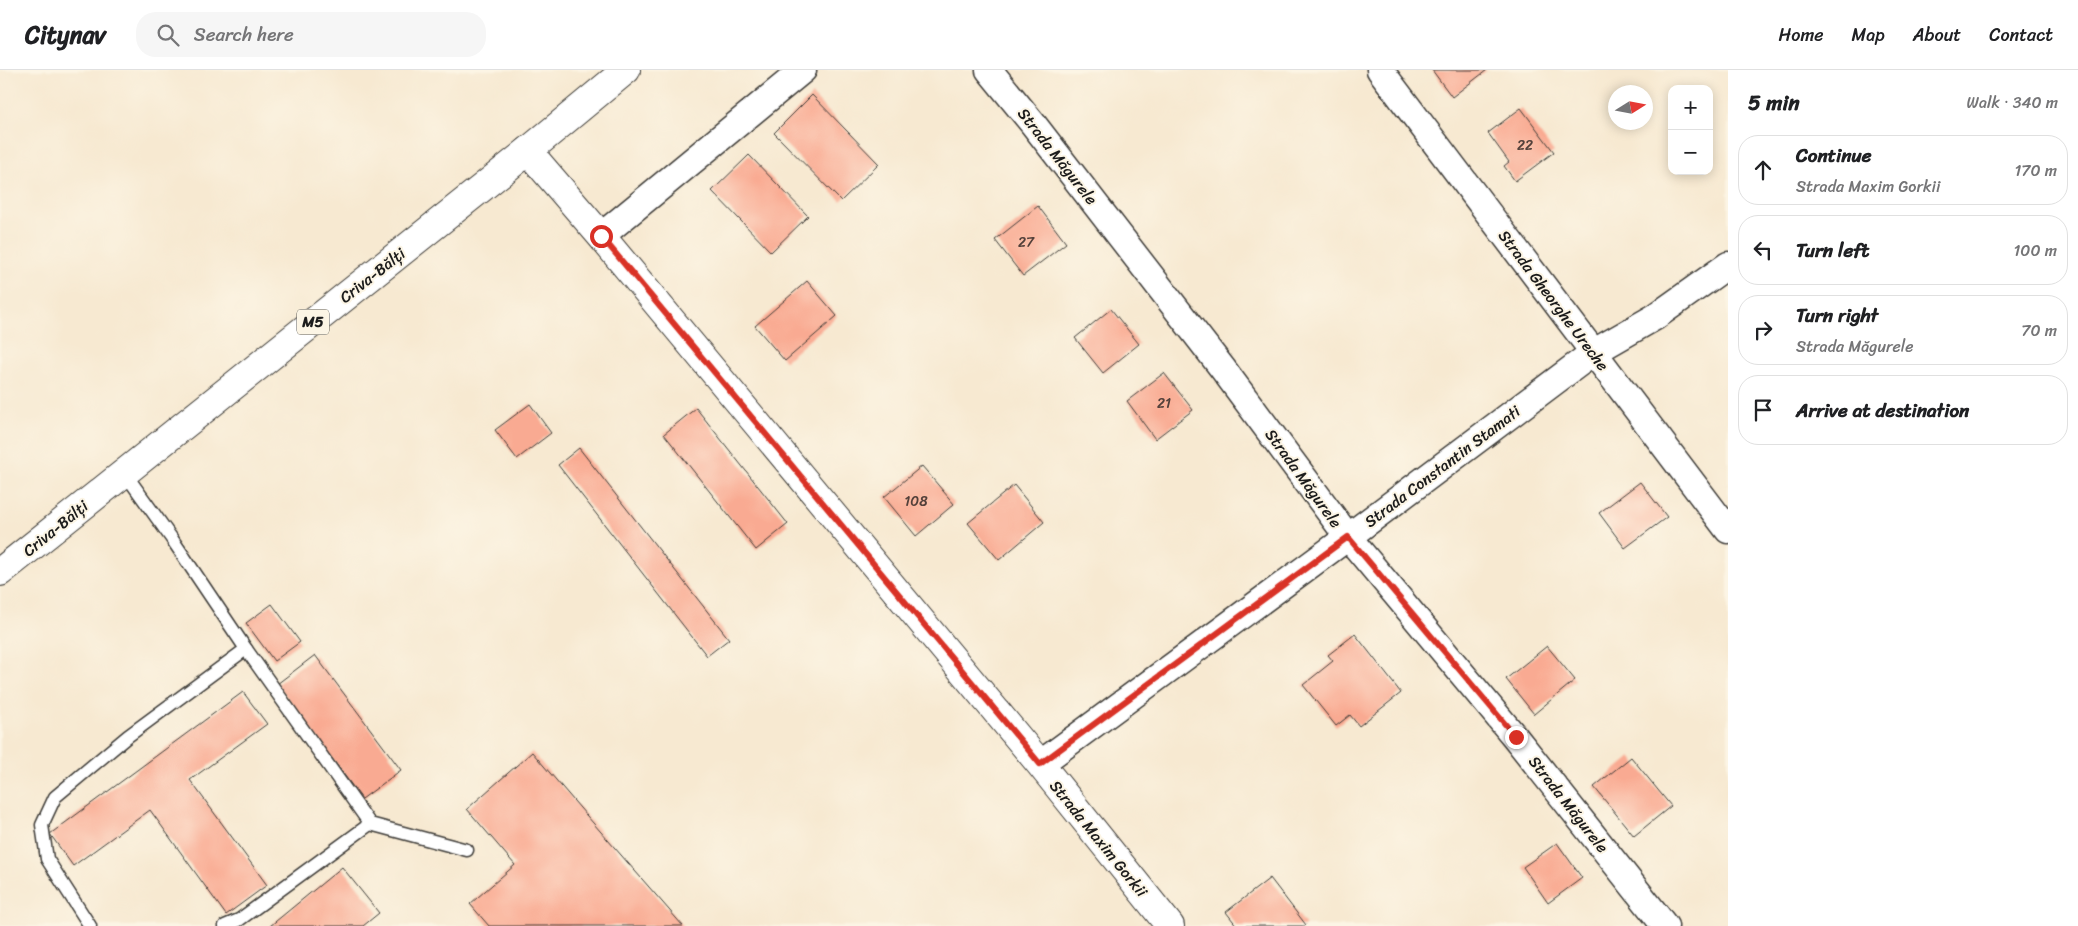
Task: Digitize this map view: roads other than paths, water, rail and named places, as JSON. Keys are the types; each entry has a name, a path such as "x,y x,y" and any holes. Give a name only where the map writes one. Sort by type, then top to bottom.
{"main road":[{"name":"Criva-Bălți","path":"0,572 528,151 626,70"},
{"name":"Strada Maxim Gorkii","path":"528,151 601,236 1040,764 1170,926"}],"street":[{"path":"601,236 804,70"},
{"name":"Strada Măgurele","path":"989,70 1034,125 1223,369 1348,537 1516,737 1665,926"},
{"name":"Strada Gheorghe Ureche","path":"1380,70 1728,530"},
{"name":"Strada Constantin Stamati","path":"1040,764 1348,537 1594,352 1654,317 1728,265"}],"lane":[{"path":"124,472 172,539 246,650 370,824 466,850"},
{"path":"90,926 47,859 42,825 56,796 128,736 246,650"},
{"path":"225,926 238,920 370,824"}]}
